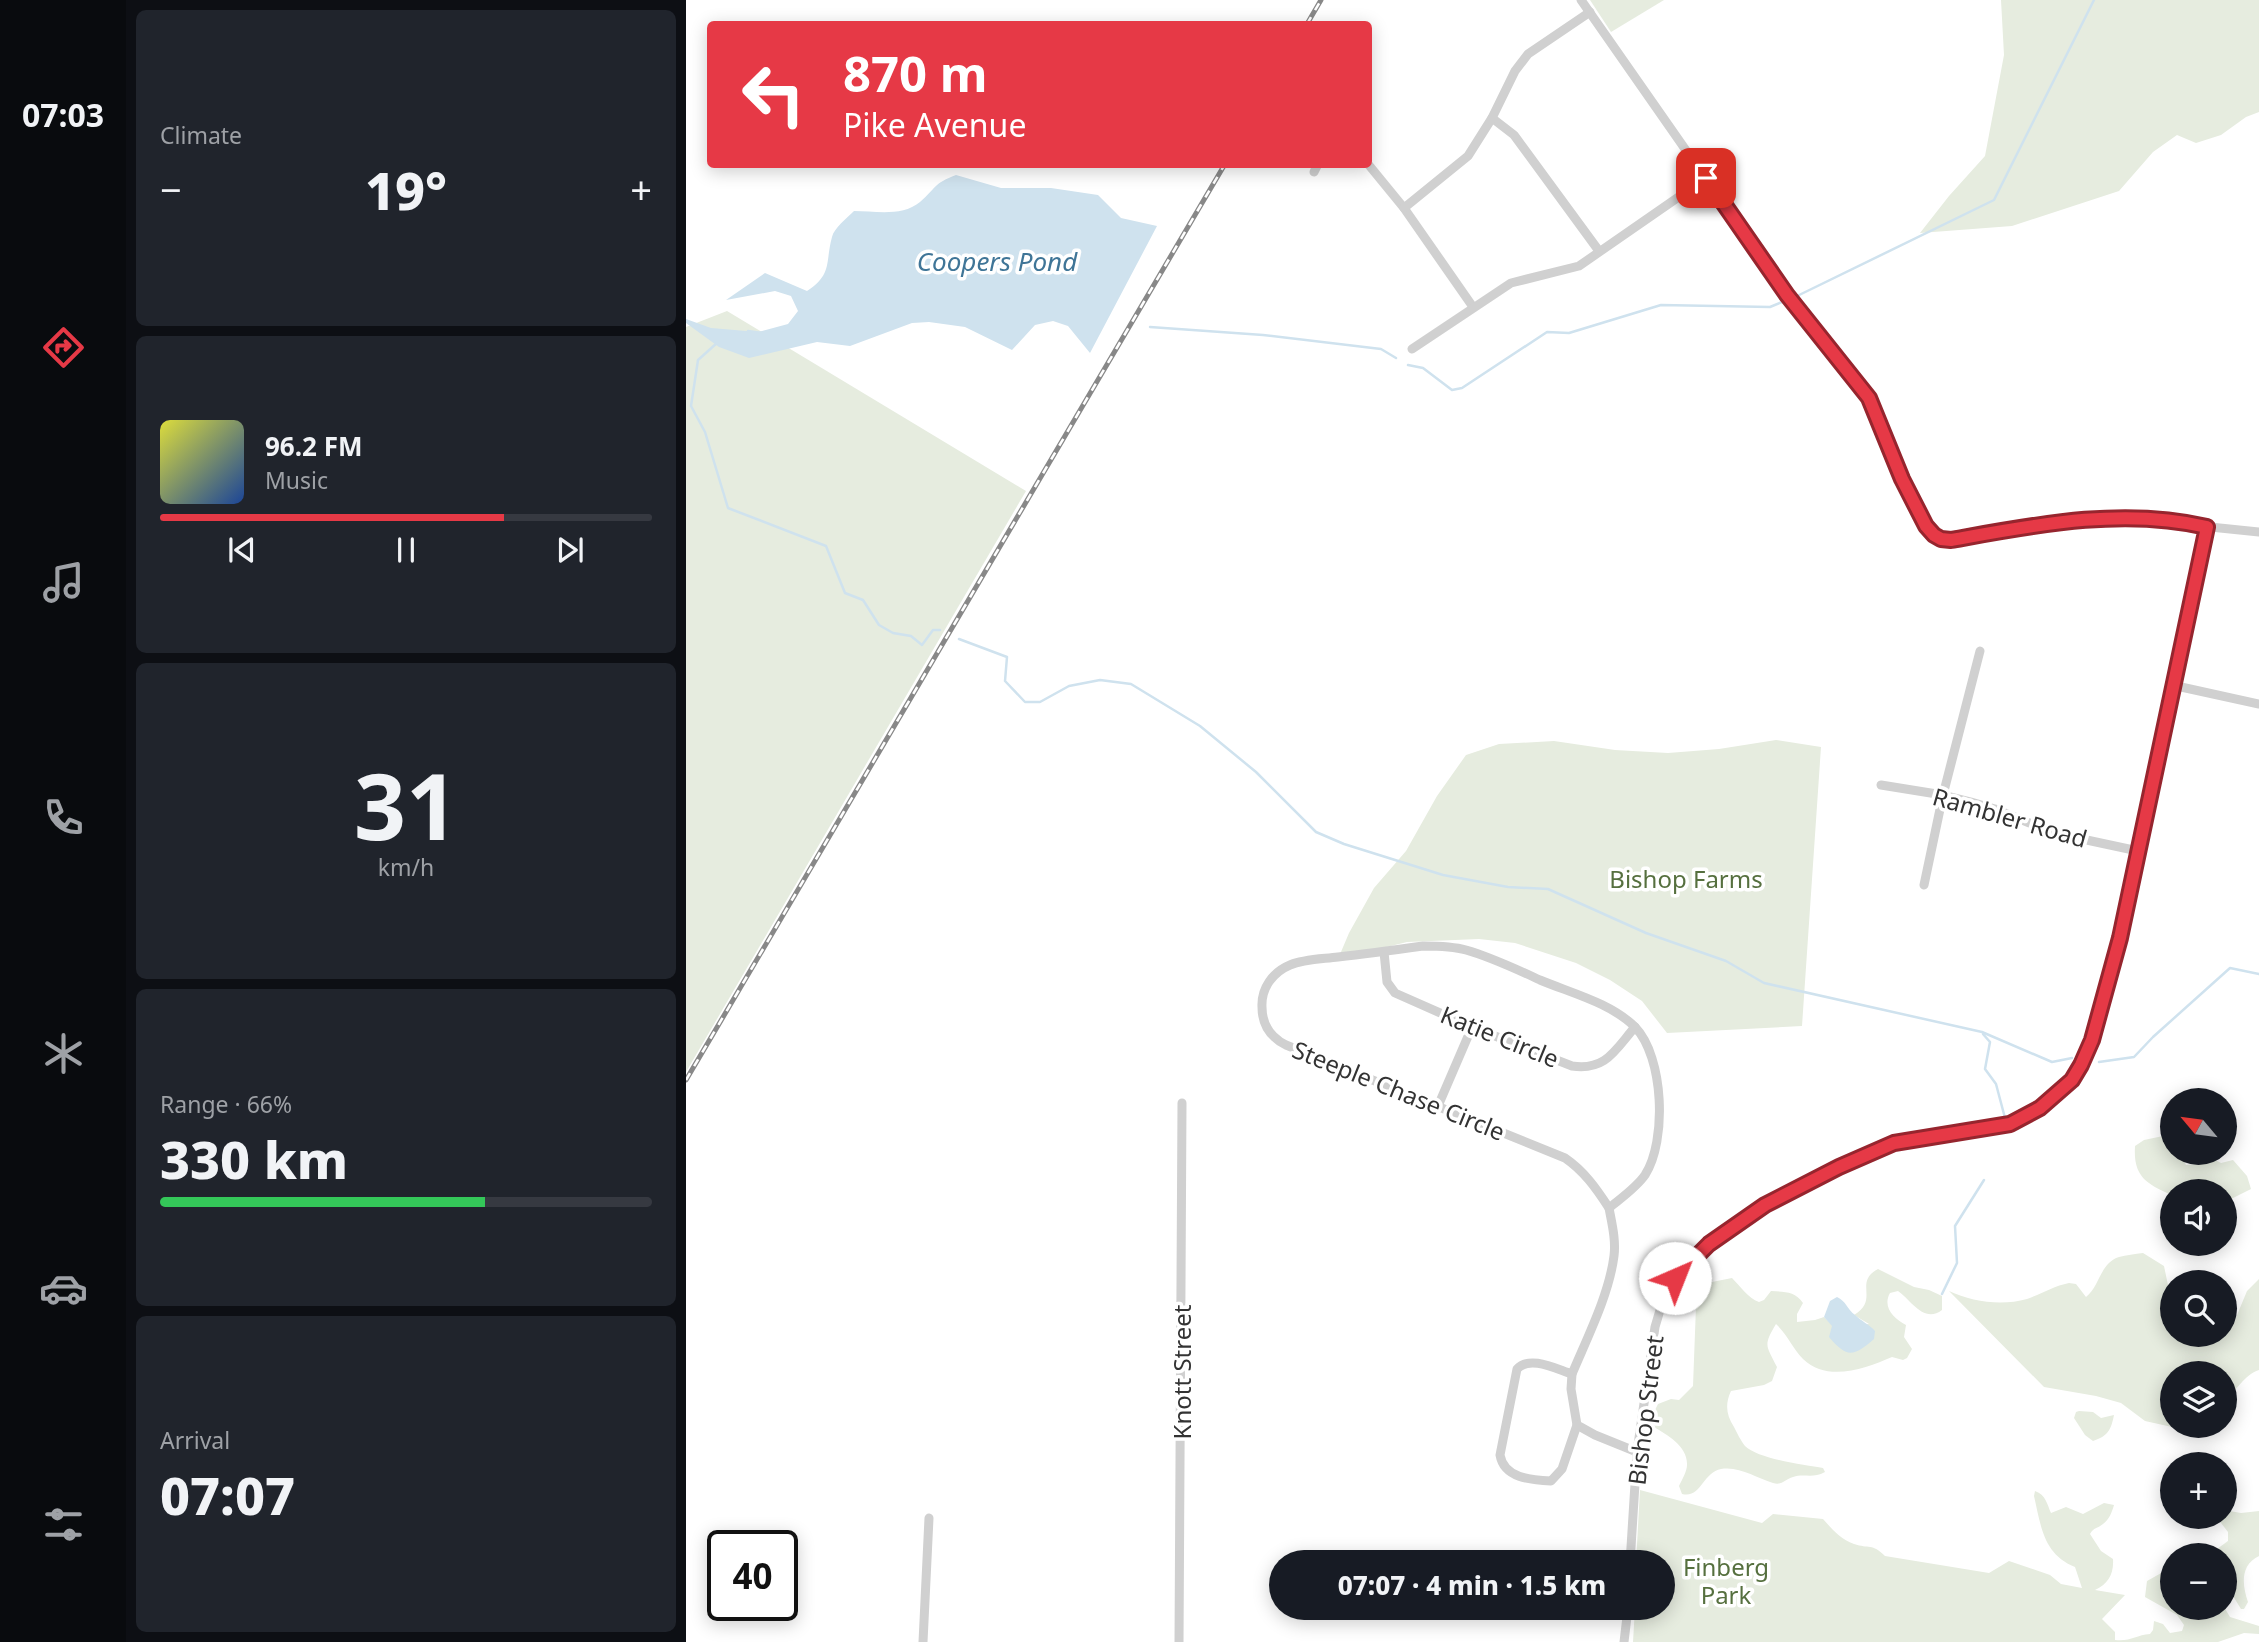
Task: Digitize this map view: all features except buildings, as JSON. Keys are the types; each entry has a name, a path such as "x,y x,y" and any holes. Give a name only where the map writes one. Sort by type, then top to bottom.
{"street":[{"path":"1581,0 1790,299 1869,398 1915,507 1934,535 1951,540 2046,524 2123,518 2259,532"},
{"path":"1404,208 1468,156 1492,118 1515,71 1528,54 1590,12"},
{"path":"1492,118 1514,135 1599,251"},
{"path":"1371,168 1404,208 1473,307"},
{"path":"1412,349 1511,283 1578,265 1706,178"},
{"name":"Bishop Street","path":"1631,1550 1637,1452 1655,1326 1663,1300 1675,1278 1709,1244 1765,1205 1863,1155 1894,1143 2010,1124 2040,1108 2072,1080 2081,1065 2092,1040 2120,938 2207,527"},
{"path":"1924,885 1943,795 1980,651"},
{"path":"2172,685 2259,704"},
{"name":"Rambler Road","path":"1881,785 1943,795 1995,809 2054,833 2138,851"},
{"name":"Steeple Chase Circle","path":"1577,1425 1572,1374 1610,1276 1614,1254 1609,1208 1595,1185 1565,1158 1286,1045 1269,1032 1264,1021 1262,996 1271,979 1292,964 1311,960 1423,946 1464,949 1607,1007 1635,1027 1647,1042 1659,1085 1657,1141 1653,1158 1645,1175 1609,1208"},
{"name":"Katie Circle","path":"1384,952 1384,968 1390,988 1395,993 1572,1066 1597,1066 1607,1059 1635,1027"},
{"path":"1438,1105 1472,1027"},
{"name":"Knott Street","path":"1179,1642 1182,1103"},
{"path":"1572,1374 1530,1362 1522,1363 1517,1368 1500,1455 1507,1472 1551,1481 1562,1469 1577,1425 1637,1452"},
{"path":"923,1642 929,1518"},
{"path":"1624,1642 1627,1620"}],"green space":[{"path":"1590,0 1664,0 1611,32"},
{"path":"2001,0 2259,0 2259,112 2246,117 2221,135 2196,143 2177,135 2153,152 2119,191 2012,226 1920,233 1985,156 2004,55"},
{"path":"727,311 1026,491 686,1072 686,327"},
{"name":"Bishop Farms","path":"1776,740 1821,747 1802,1026 1667,1033 1642,1001 1610,980 1576,963 1515,943 1479,939 1407,942 1338,959 1374,888 1406,851 1437,796 1466,755 1499,744 1554,741 1615,750 1668,753 1719,749"},
{"path":"2160,1137 2160,1166 2237,1165 2247,1176 2251,1189 2237,1196 2237,1179 2160,1179 2160,1189 2143,1178 2136,1165 2135,1146 2144,1140"},
{"path":"2143,1253 2164,1266 2165,1270 2160,1270 2160,1347 2237,1347 2237,1315 2247,1291 2259,1279 2259,1370 2237,1388 2237,1361 2160,1361 2160,1424 2145,1421 2121,1403 2044,1387 1949,1291 1977,1300 2008,1302 2027,1299 2069,1283 2076,1284 2086,1297 2108,1264 2122,1256"},
{"path":"1878,1269 1914,1287 1942,1296 1942,1310 1929,1314 1918,1309 1898,1291 1890,1293 1887,1303 1890,1312 1906,1325 1904,1337 1912,1349 1907,1358 1903,1360 1892,1357 1847,1371 1824,1370 1803,1359 1776,1324 1768,1341 1768,1350 1777,1367 1772,1381 1731,1391 1728,1400 1729,1418 1745,1446 1751,1451 1782,1461 1823,1468 1825,1472 1797,1476 1776,1484 1741,1471 1721,1469 1710,1475 1694,1493 1682,1494 1679,1486 1687,1465 1684,1452 1676,1442 1654,1427 1651,1418 1658,1404 1671,1399 1679,1400 1693,1386 1697,1296 1707,1283 1732,1278 1759,1302 1771,1291 1793,1294 1803,1303 1797,1314 1797,1322 1824,1317 1832,1325 1869,1324 1854,1315 1865,1303 1867,1280"},
{"path":"2079,1411 2093,1412 2101,1418 2114,1415 2112,1425 2108,1432 2093,1441 2085,1435 2074,1418"},
{"name":"Finberg Park","path":"1640,1490 1762,1523 1773,1514 1823,1519 1845,1539 1873,1548 1885,1556 1989,1573 2009,1561 2050,1575 2061,1584 2082,1588 2075,1567 2056,1555 2045,1538 2035,1491 2044,1497 2051,1513 2066,1507 2083,1514 2104,1503 2114,1505 2107,1520 2090,1534 2101,1551 2113,1559 2109,1578 2095,1590 2125,1595 2102,1619 2115,1632 2115,1640 2150,1634 2154,1621 2163,1624 2170,1633 2182,1631 2184,1625 2180,1620 2237,1619 2259,1626 2259,1634 2244,1633 2218,1642 1633,1642 1634,1620 1675,1620 1675,1550 1637,1550"},
{"path":"2259,1511 2259,1556 2248,1565 2244,1576 2248,1602 2244,1609 2237,1602 2237,1543 2225,1543 2228,1541 2226,1529 2237,1529 2237,1512"},
{"path":"2160,1574 2160,1605 2145,1597 2147,1581"}],"water":[{"name":"Coopers Pond","path":"956,175 1001,188 1051,188 1098,195 1121,218 1157,226 1090,353 1068,326 1053,321 1035,325 1012,350 965,327 929,322 912,323 850,346 817,342 749,358 719,347 686,323 686,319 711,328 758,332 788,324 798,311 791,296 775,291 726,300 765,273 807,291 821,279 827,267 833,234 854,211 905,210 920,202 939,183"},
{"path":"1837,1297 1875,1331 1874,1339 1855,1352 1846,1352 1829,1337 1832,1326 1824,1317 1830,1301"}],"waterway":[{"path":"1793,298 1994,200 2094,0"},
{"path":"1408,365 1423,368 1452,390 1462,388 1547,332 1569,333 1661,305 1770,307 1787,300"},
{"path":"1150,327 1263,335 1381,349 1396,358"},
{"path":"748,331 762,333"},
{"path":"717,343 698,360 691,406 705,432 728,508 826,546 845,593 863,600 879,625 893,633 911,636 922,645 933,630 940,630"},
{"path":"959,639 1007,657 1005,681 1025,702 1040,702 1069,686 1100,680 1131,684 1200,726 1256,772 1316,832 1344,844 1443,875 1508,887 1548,889 1646,933 1726,961 1764,983 1982,1032 2052,1062 2072,1058"},
{"path":"2099,1062 2134,1057 2230,968 2259,974"},
{"path":"1983,1034 1990,1042 1985,1069 1996,1084 2005,1118"},
{"path":"1942,1294 1957,1263 1955,1226 1984,1180"}],"railway":[{"path":"1309,21 1321,0"},
{"path":"686,1080 1223,168"}],"route":[{"path":"1675,1278 1709,1244 1765,1205 1863,1155 1894,1143 2010,1124 2040,1108 2072,1080 2092,1040 2120,938 2207,527 2123,518 2046,524 1951,540 1934,535 1915,507 1869,398 1787,295 1706,178"}]}
